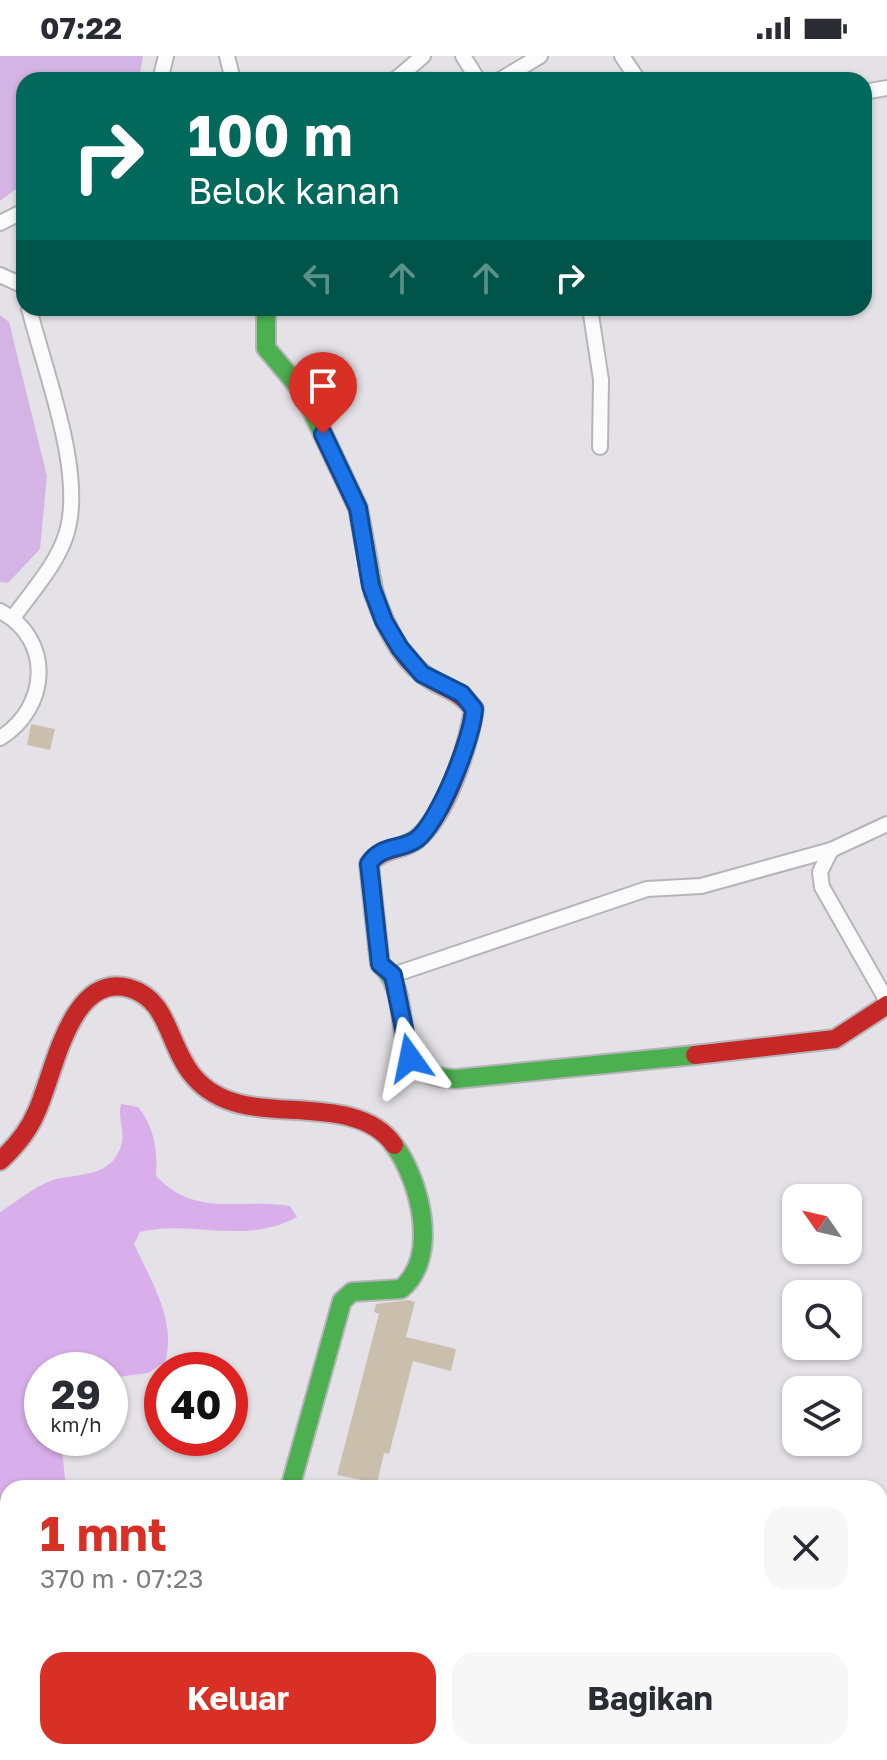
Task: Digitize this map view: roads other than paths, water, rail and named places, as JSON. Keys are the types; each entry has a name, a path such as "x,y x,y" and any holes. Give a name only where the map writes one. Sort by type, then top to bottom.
{"street":[{"path":"404,72 423,56"},
{"path":"513,72 540,56"},
{"path":"0,738 26,717 39,687 38,655 31,640 6,614 55,559 66,536 71,510 71,481 63,436 31,316"},
{"path":"266,316 266,348 303,392 358,508 371,586 384,621 400,648 422,674 462,694 474,709 448,790 425,830 413,842 383,850 369,864 380,964 393,975 410,1058 418,1069 440,1079 835,1039 887,1003 822,887 820,872 831,850"},
{"path":"591,316 601,380 600,447"},
{"path":"393,975 647,889 701,886 831,850 887,824"},
{"path":"0,1161 22,1139 40,1104 80,1004 99,990 115,987 136,991 156,1005 192,1079 205,1091 232,1102 364,1122 388,1134 409,1170 416,1199 422,1238 419,1267 401,1289 352,1292 342,1301 292,1480"}]}
